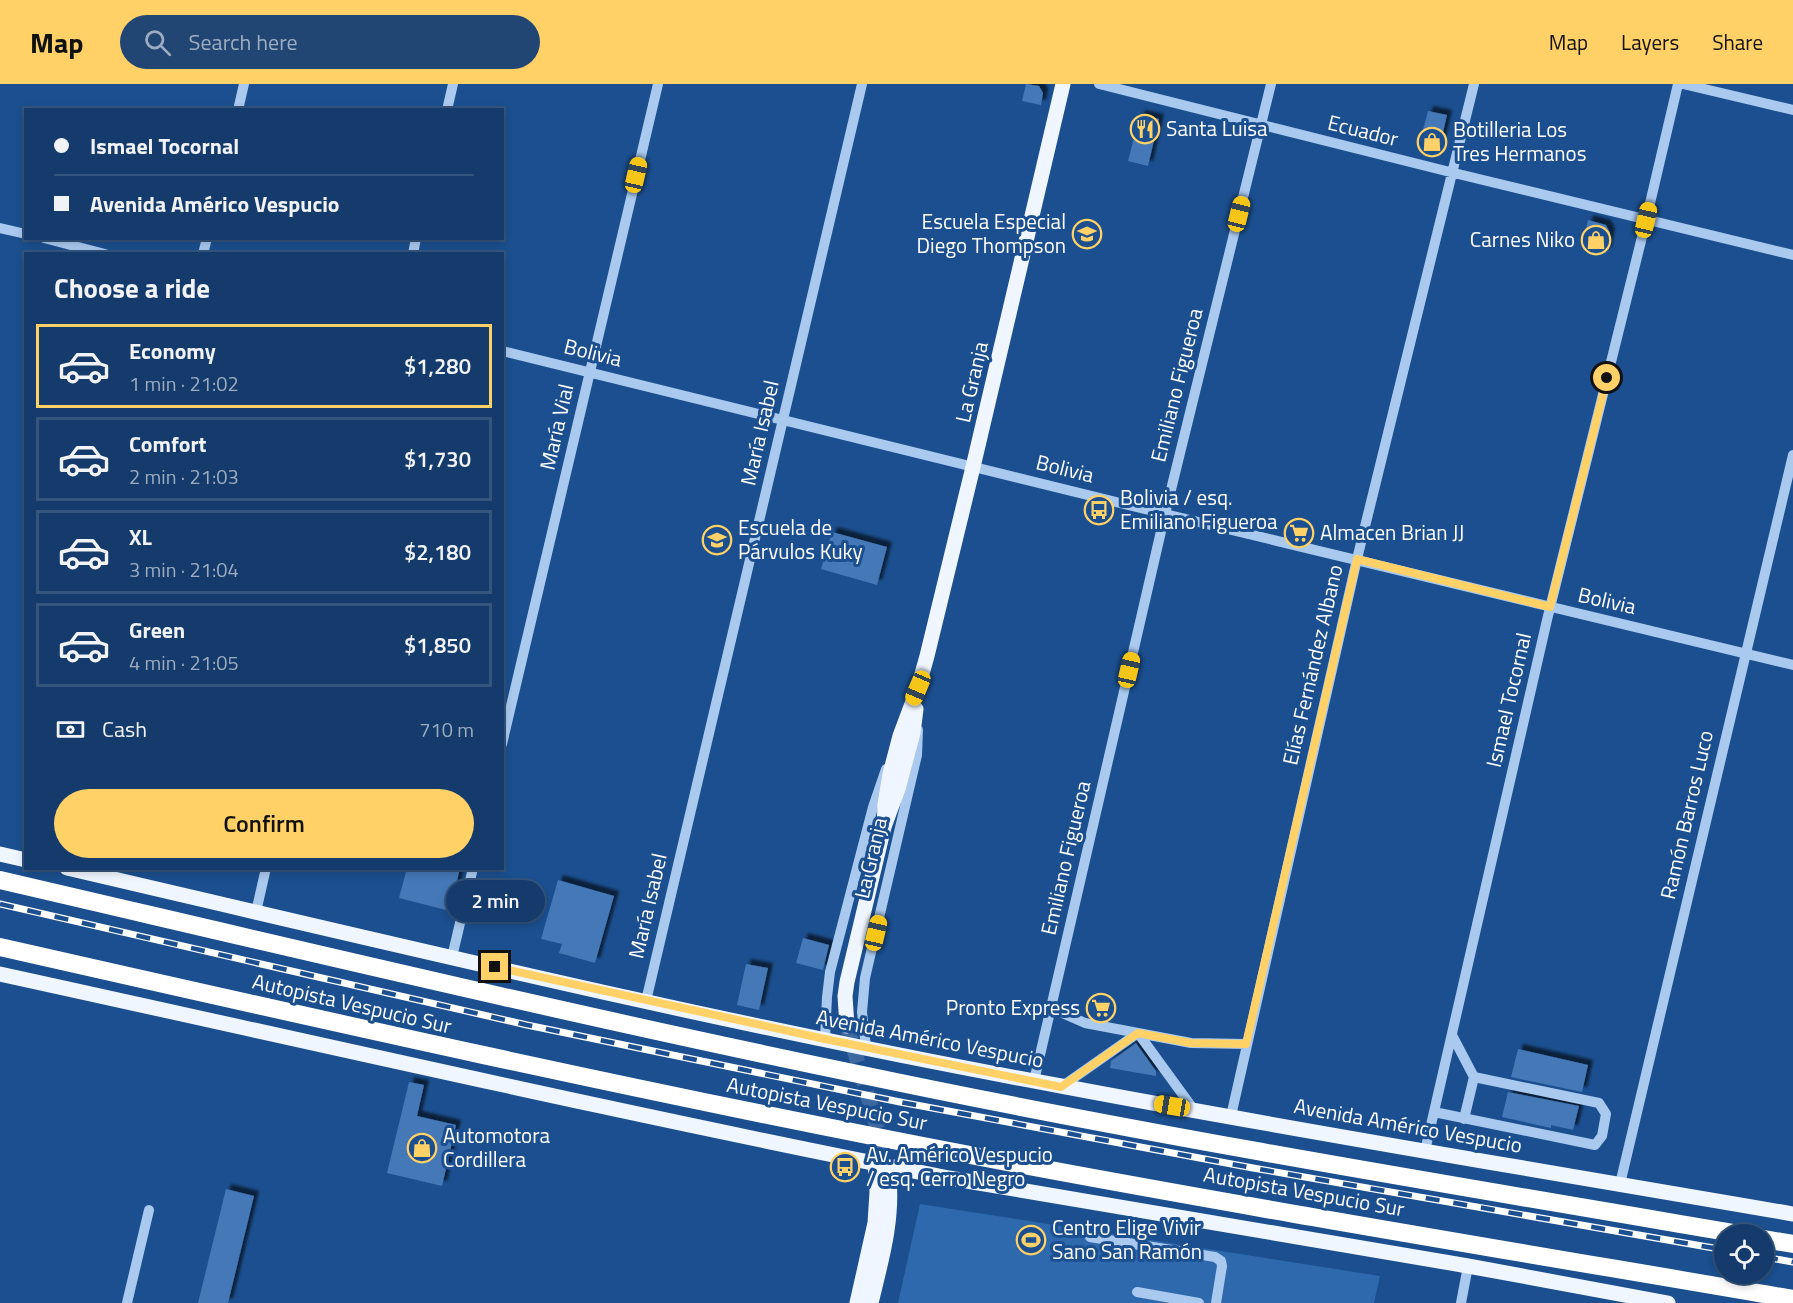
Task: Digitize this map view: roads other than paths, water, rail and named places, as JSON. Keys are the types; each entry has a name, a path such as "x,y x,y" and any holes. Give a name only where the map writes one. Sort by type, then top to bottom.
{"highway":[{"name":"Autopista Vespucio Sur","path":"0,880 864,1076 1129,1128 1714,1229"},
{"name":"Autopista Vespucio Sur","path":"0,947 444,1048 966,1154 1147,1188 1793,1299"},
{"path":"1774,1241 1793,1244"}],"main road":[{"name":"La Granja","path":"884,827 888,784 900,736 918,688 973,467 1063,84"},
{"name":"La Granja","path":"847,1026 845,996 847,982 884,827 898,789 913,733 918,688"},
{"path":"0,854 24,860"},
{"name":"Avenida Américo Vespucio","path":"76,870 646,1001 1061,1087 1793,1214"},
{"path":"0,974 573,1100 949,1178 1468,1266 1668,1303"},
{"path":"858,1303 876,1223 875,1163"},
{"path":"872,1303 888,1231 891,1197 889,1178"}],"street":[{"path":"238,108 244,84"},
{"path":"447,108 453,84"},
{"name":"María Vial","path":"504,735 658,84"},
{"name":"María Isabel","path":"646,1001 862,84"},
{"name":"Ecuador","path":"1099,84 1793,255"},
{"name":"Emiliano Figueroa","path":"1034,1081 1164,514 1271,84"},
{"name":"Elías Fernández Albano","path":"1231,1116 1357,559 1454,173 1474,84"},
{"name":"Ismael Tocornal","path":"1425,1151 1550,607 1678,84"},
{"path":"1683,84 1793,110"},
{"path":"0,228 24,234"},
{"path":"52,240 98,252"},
{"name":"Bolivia","path":"504,351 1164,514 1793,665"},
{"name":"Ramón Barros Luco","path":"1620,1184 1793,454"},
{"name":"La Granja","path":"866,1047 862,995 917,755 916,714"},
{"name":"La Granja","path":"825,1039 830,972 873,807 900,736"},
{"path":"256,912 266,870"},
{"path":"452,957 473,870"},
{"path":"1051,1008 1084,1023 1191,1043 1246,1044"},
{"path":"1061,1087 1138,1033"},
{"path":"1138,1033 1194,1110"},
{"path":"1452,1035 1474,1077 1464,1119"},
{"path":"1434,1112 1594,1145 1602,1136 1606,1114 1599,1104 1474,1077"},
{"path":"127,1303 149,1210"},
{"path":"1089,1237 1215,1257 1221,1261 1222,1266 1216,1303"},
{"path":"1461,1303 1468,1266"},
{"path":"1137,1292 1199,1303"}],"tunnel":[{"path":"847,1026 889,1175"}],"railway":[{"path":"0,904 527,1025 900,1102 1253,1168 1714,1248"},
{"path":"1774,1259 1793,1262"}],"place":[{"name":"Santa Luisa","path":"1145,129"},
{"name":"Botilleria Los Tres Hermanos","path":"1432,142"},
{"name":"Escuela Especial Diego Thompson","path":"1087,234"},
{"name":"Carnes Niko","path":"1596,240"},
{"name":"Bolivia / esq. Emiliano Figueroa","path":"1099,510"},
{"name":"Almacen Brian JJ","path":"1299,533"},
{"name":"Escuela de Párvulos Kuky","path":"717,540"},
{"name":"Pronto Express","path":"1101,1008"},
{"name":"Automotora Cordillera","path":"422,1148"},
{"name":"Av. Américo Vespucio / esq. Cerro Negro","path":"845,1167"},
{"name":"Centro Elige Vivir Sano San Ramón","path":"1031,1240"}]}
